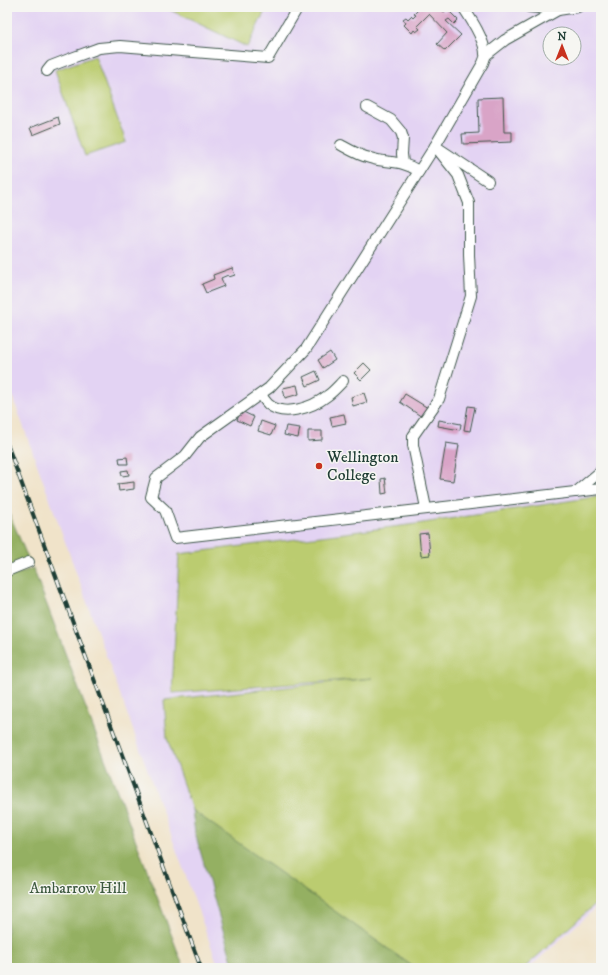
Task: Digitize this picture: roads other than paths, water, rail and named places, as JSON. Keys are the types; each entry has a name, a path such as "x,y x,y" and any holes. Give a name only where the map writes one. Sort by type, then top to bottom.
{"lane":[{"path":"47,71 51,66 99,48 120,46 268,58 298,7"},
{"path":"463,7 471,19 486,55"},
{"path":"529,7 558,10 578,7"},
{"path":"558,10 505,40 486,55 483,63 435,146 306,349 269,388 200,437 185,456 156,478 150,496 165,510 175,538 601,489"},
{"path":"367,107 391,120 401,132 403,138 402,163"},
{"path":"341,145 370,159 402,163 419,171"},
{"path":"435,146 488,181"},
{"path":"426,508 413,445 413,436 439,399 472,296 469,255 469,203 458,175 435,146"},
{"path":"261,394 265,401 275,408 282,410 296,409 309,406 322,400 343,381"},
{"path":"576,492 601,471"},
{"path":"7,571 29,562"}],"railway":[{"path":"7,444 201,968"}],"place":[{"name":"Wellington College","path":"319,466"}],"park label":[{"name":"Ambarrow Hill","path":"78,888"}]}
